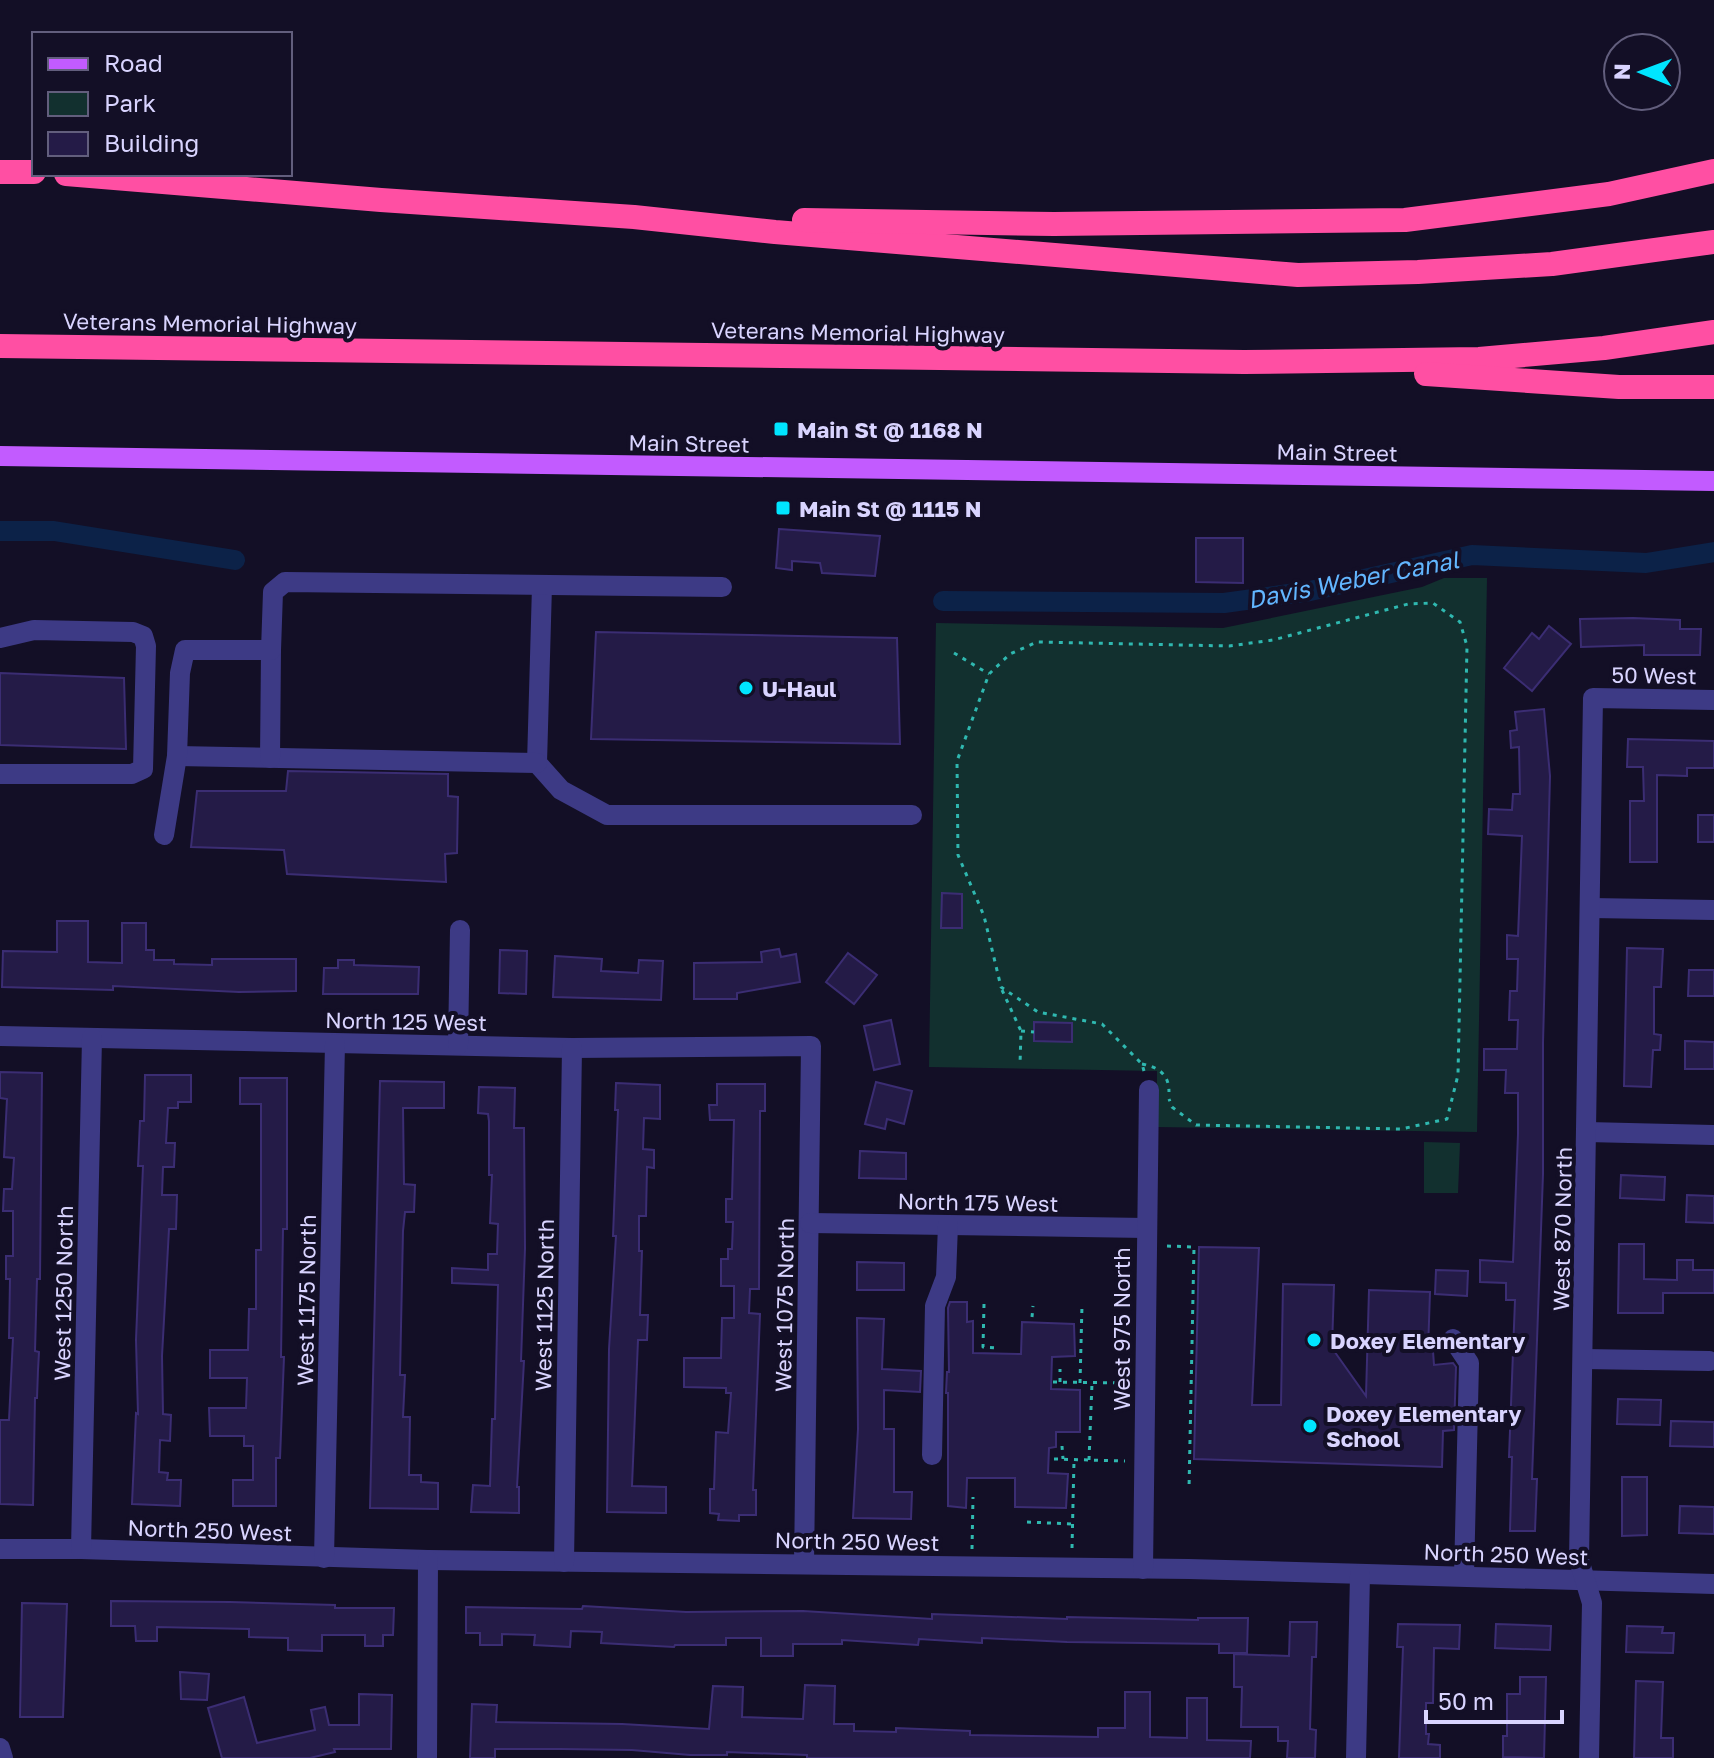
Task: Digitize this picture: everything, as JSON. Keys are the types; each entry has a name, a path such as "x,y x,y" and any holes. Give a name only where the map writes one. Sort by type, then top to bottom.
{"highway":[{"path":"634,217 1054,224 1405,220 1609,194 1714,171"},
{"path":"0,172 32,172"},
{"path":"90,176 634,217 775,232 1298,275 1552,264 1714,242"},
{"name":"Veterans Memorial Highway","path":"0,346 1244,362 1479,359 1604,348 1714,332"},
{"path":"1244,362 1619,387 1714,387"}],"main road":[{"name":"Main Street","path":"0,456 1714,481"}],"street":[{"path":"270,758 273,592 285,582 722,587"},
{"path":"542,586 537,763 561,790 607,815 912,815"},
{"path":"0,638 34,630 133,632 143,636 146,646 143,769 132,774 0,774"},
{"path":"164,835 177,756 180,673 185,650 271,650"},
{"path":"145,671 180,673"},
{"name":"50 West","path":"1593,698 1714,700"},
{"name":"West 870 North","path":"1589,1758 1592,1603 1579,1560 1593,698"},
{"path":"177,756 537,763"},
{"path":"1591,908 1714,910"},
{"path":"458,1045 460,930"},
{"name":"North 125 West","path":"0,1036 572,1048 811,1046"},
{"name":"West 1250 North","path":"81,1549 92,1038"},
{"name":"West 1175 North","path":"324,1558 335,1044"},
{"name":"West 1075 North","path":"804,1564 811,1046"},
{"name":"West 1125 North","path":"564,1562 572,1048"},
{"name":"West 975 North","path":"1143,1569 1149,1090"},
{"path":"1587,1132 1713,1135"},
{"name":"North 175 West","path":"810,1223 1146,1228"},
{"path":"932,1455 935,1306 946,1277 948,1225"},
{"path":"1453,1339 1469,1363 1464,1576"},
{"path":"1584,1359 1709,1361"},
{"name":"North 250 West","path":"0,1549 428,1560 1143,1569 1714,1584"},
{"path":"427,1758 428,1560"},
{"path":"1356,1758 1360,1575"},
{"path":"0,1748 3,1758"}],"path":[{"path":"1020,1065 1021,1031 1001,987 984,916 958,855 957,761 989,674 1010,654 1037,642 1229,646 1273,640 1408,604 1433,603 1460,622 1467,646 1458,1075 1447,1119 1401,1129 1196,1125 1172,1107 1166,1076 1154,1066 1142,1064"},
{"path":"954,653 989,674"},
{"path":"1001,987 1038,1012 1102,1024 1142,1064 1149,1090"},
{"path":"1021,1031 1034,1032"},
{"path":"1167,1246 1194,1247 1189,1489"},
{"path":"984,1304 983,1347 999,1348"},
{"path":"1080,1383 1082,1305"},
{"path":"1032,1317 1033,1306"},
{"path":"1060,1369 1060,1382"},
{"path":"1053,1382 1130,1383"},
{"path":"1089,1460 1092,1383"},
{"path":"1062,1446 1063,1459"},
{"path":"1054,1459 1128,1461"},
{"path":"1072,1550 1074,1460"},
{"path":"972,1549 973,1497"},
{"path":"1027,1522 1072,1524"}],"green space":[{"path":"1444,578 1487,578 1477,1132 1157,1127 1157,1071 929,1067 936,623 1223,628 1422,587"},
{"path":"1424,1142 1460,1143 1458,1193 1424,1193"}],"building":[{"path":"779,529 880,536 875,576 822,573 820,563 792,561 792,570 776,568"},
{"path":"1196,538 1243,538 1243,583 1196,582"},
{"path":"1580,619 1680,620 1680,629 1701,629 1700,655 1644,655 1644,645 1581,647"},
{"path":"1549,626 1571,644 1532,691 1504,668 1532,633 1539,639"},
{"name":"U-Haul","path":"596,632 897,638 900,744 591,739"},
{"path":"0,673 124,678 126,749 0,745"},
{"path":"1544,709 1550,776 1543,1174 1532,1479 1537,1479 1535,1531 1510,1531 1512,1457 1509,1457 1515,1300 1506,1300 1506,1283 1480,1282 1480,1260 1513,1262 1518,1093 1505,1093 1506,1070 1484,1070 1484,1049 1517,1049 1518,1020 1509,1020 1510,991 1517,991 1518,959 1507,959 1507,935 1518,936 1522,836 1488,834 1489,809 1512,810 1513,794 1520,794 1519,747 1511,748 1510,731 1517,730 1515,712"},
{"path":"1628,739 1714,741 1714,768 1687,768 1687,776 1657,775 1657,862 1630,862 1630,801 1644,801 1643,767 1627,767"},
{"path":"288,771 448,774 448,796 458,797 457,853 445,854 446,882 287,874 284,850 191,847 197,791 286,791"},
{"path":"1698,815 1714,815 1714,842 1698,842"},
{"path":"942,893 962,894 962,928 941,928"},
{"path":"57,921 88,921 88,962 122,963 122,923 146,923 146,950 154,950 154,960 212,965 212,959 296,959 296,991 239,992 113,986 113,990 2,987 3,951 57,952"},
{"path":"1627,948 1663,949 1661,987 1654,987 1654,1034 1661,1035 1660,1050 1653,1050 1651,1087 1624,1086"},
{"path":"779,949 781,957 796,954 800,982 737,993 737,999 694,999 694,963 762,962 761,952"},
{"path":"500,950 527,951 526,994 499,993"},
{"path":"848,953 877,975 854,1004 826,982"},
{"path":"555,956 602,959 601,971 638,973 639,960 663,961 661,1000 553,997"},
{"path":"338,960 354,960 354,965 419,967 418,994 323,994 324,968 338,968"},
{"path":"1689,970 1714,970 1714,996 1688,996"},
{"path":"891,1020 900,1064 874,1070 864,1026"},
{"path":"1034,1022 1072,1023 1072,1042 1034,1041"},
{"path":"1685,1041 1714,1042 1714,1069 1685,1069"},
{"path":"0,1072 42,1073 40,1279 37,1279 35,1351 39,1352 33,1505 0,1504 0,1420 9,1420 13,1338 9,1338 10,1279 6,1279 6,1256 13,1256 13,1211 3,1211 4,1189 12,1189 14,1158 4,1157 7,1099 0,1098"},
{"path":"145,1075 191,1075 191,1102 178,1102 178,1108 168,1108 166,1143 175,1143 174,1167 163,1167 162,1195 177,1195 176,1229 169,1229 162,1356 163,1414 171,1415 170,1441 160,1440 159,1472 168,1473 167,1480 181,1480 180,1506 132,1504 138,1414 136,1340 143,1166 138,1166 140,1121 144,1121"},
{"path":"240,1078 287,1078 287,1229 283,1229 281,1357 284,1357 280,1458 276,1458 276,1506 233,1506 233,1480 253,1480 253,1446 244,1446 244,1436 210,1436 209,1408 246,1408 247,1378 210,1378 210,1350 248,1350 249,1309 256,1309 256,1250 261,1250 261,1104 240,1104"},
{"path":"380,1081 444,1082 444,1108 403,1108 404,1184 415,1185 414,1212 405,1212 403,1231 400,1375 405,1375 403,1417 410,1417 409,1475 421,1475 421,1482 438,1483 438,1509 370,1508"},
{"path":"876,1082 912,1091 904,1124 887,1119 885,1129 865,1124"},
{"path":"616,1083 660,1085 660,1119 644,1118 643,1149 654,1150 654,1168 647,1167 646,1216 639,1216 639,1251 642,1251 640,1315 648,1315 647,1340 638,1340 632,1486 666,1487 666,1513 607,1512 609,1349 616,1236 613,1236 618,1110 615,1110"},
{"path":"717,1084 765,1084 765,1111 760,1111 759,1289 750,1289 749,1313 760,1314 753,1490 756,1490 756,1515 739,1515 739,1521 718,1520 719,1514 710,1513 716,1432 728,1433 731,1393 726,1393 726,1388 684,1387 684,1358 721,1358 722,1318 734,1318 734,1286 721,1286 721,1259 728,1259 728,1249 732,1249 733,1222 726,1222 726,1199 732,1199 734,1120 710,1120 709,1105 717,1105"},
{"path":"479,1087 515,1088 514,1128 524,1128 525,1248 521,1361 524,1361 517,1487 519,1513 471,1512 473,1485 490,1486 498,1285 452,1283 452,1268 488,1270 488,1254 497,1254 498,1224 490,1223 492,1175 489,1175 489,1121 488,1114 478,1113"},
{"path":"860,1151 906,1153 906,1179 859,1178"},
{"path":"1621,1175 1665,1177 1664,1200 1620,1198"},
{"path":"1687,1195 1714,1196 1714,1223 1686,1222"},
{"path":"1619,1244 1644,1244 1644,1279 1677,1280 1677,1260 1693,1260 1693,1270 1714,1270 1714,1293 1663,1293 1663,1313 1618,1313"},
{"name":"Doxey Elementary","path":"1199,1247 1259,1248 1252,1405 1281,1405 1283,1284 1334,1285 1332,1348 1366,1396 1369,1290 1430,1292 1428,1351 1433,1351 1434,1365 1453,1363 1456,1367 1454,1430 1443,1431 1442,1467 1194,1459"},
{"path":"857,1262 904,1263 904,1290 857,1290"},
{"path":"1436,1270 1468,1271 1467,1296 1435,1294"},
{"path":"950,1302 967,1302 967,1322 973,1321 973,1353 1021,1354 1022,1322 1074,1324 1075,1356 1052,1357 1051,1389 1080,1390 1080,1432 1056,1432 1056,1447 1049,1448 1048,1473 1068,1474 1066,1508 1015,1507 1015,1478 967,1478 966,1508 948,1506 946,1393"},
{"path":"857,1318 884,1319 882,1369 921,1371 920,1392 884,1390 884,1429 894,1429 894,1492 912,1492 911,1519 853,1518 858,1429"},
{"path":"1618,1399 1661,1400 1660,1425 1617,1424"},
{"path":"1671,1421 1714,1422 1714,1447 1670,1446"},
{"path":"1622,1477 1647,1477 1647,1535 1622,1536"},
{"path":"1680,1506 1714,1507 1714,1534 1679,1533"},
{"path":"111,1601 394,1608 393,1635 383,1635 383,1646 365,1646 365,1635 322,1635 322,1651 288,1650 288,1638 249,1637 249,1629 157,1627 157,1641 136,1641 135,1626 111,1626"},
{"path":"22,1603 67,1604 63,1717 20,1717"},
{"path":"583,1606 686,1612 803,1611 932,1619 932,1614 1067,1619 1248,1618 1247,1653 1219,1653 1219,1644 982,1638 982,1643 919,1639 918,1645 842,1640 842,1644 793,1644 793,1656 761,1656 761,1638 726,1638 726,1645 674,1647 601,1643 602,1632 571,1631 570,1647 534,1645 535,1635 502,1634 502,1645 480,1645 480,1633 466,1633 466,1607 582,1609"},
{"path":"1290,1622 1317,1622 1316,1657 1312,1657 1310,1729 1316,1730 1315,1758 1287,1758 1288,1741 1278,1741 1278,1727 1241,1727 1242,1687 1234,1687 1234,1654 1289,1656"},
{"path":"1398,1624 1460,1625 1459,1649 1434,1648 1433,1703 1426,1703 1426,1734 1429,1734 1428,1744 1440,1745 1440,1758 1399,1758 1403,1647 1397,1647"},
{"path":"1496,1624 1551,1626 1550,1650 1495,1648"},
{"path":"1627,1626 1663,1627 1662,1633 1674,1633 1673,1653 1626,1652"},
{"path":"180,1672 209,1674 207,1700 181,1699"},
{"path":"1520,1677 1546,1677 1544,1758 1503,1757 1503,1736 1507,1736 1507,1694 1520,1694"},
{"path":"1636,1681 1663,1682 1661,1738 1673,1738 1673,1758 1634,1758"},
{"path":"805,1685 835,1686 834,1724 854,1724 854,1731 896,1732 896,1728 970,1731 970,1735 1098,1737 1098,1728 1125,1728 1125,1692 1150,1692 1150,1737 1187,1738 1187,1698 1207,1698 1207,1740 1251,1741 1250,1758 807,1758 807,1755 727,1752 727,1755 690,1755 632,1750 495,1749 495,1758 470,1758 472,1704 497,1705 496,1722 709,1729 713,1686 743,1687 742,1717 803,1719"},
{"path":"359,1694 392,1695 391,1749 334,1749 335,1752 310,1758 222,1758 208,1708 244,1697 257,1743 315,1730 311,1710 325,1707 329,1725 359,1725"}],"waterway":[{"name":"Davis Weber Canal","path":"0,531 54,531 235,560"},
{"name":"Davis Weber Canal","path":"943,601 1224,603 1310,591 1472,555 1646,563 1714,552"}],"place":[{"name":"Main St @ 1168 N","path":"781,429"},
{"name":"Main St @ 1115 N","path":"783,508"},
{"name":"U-Haul","path":"746,688"},
{"name":"Doxey Elementary","path":"1314,1340"},
{"name":"Doxey Elementary School","path":"1310,1426"}]}
